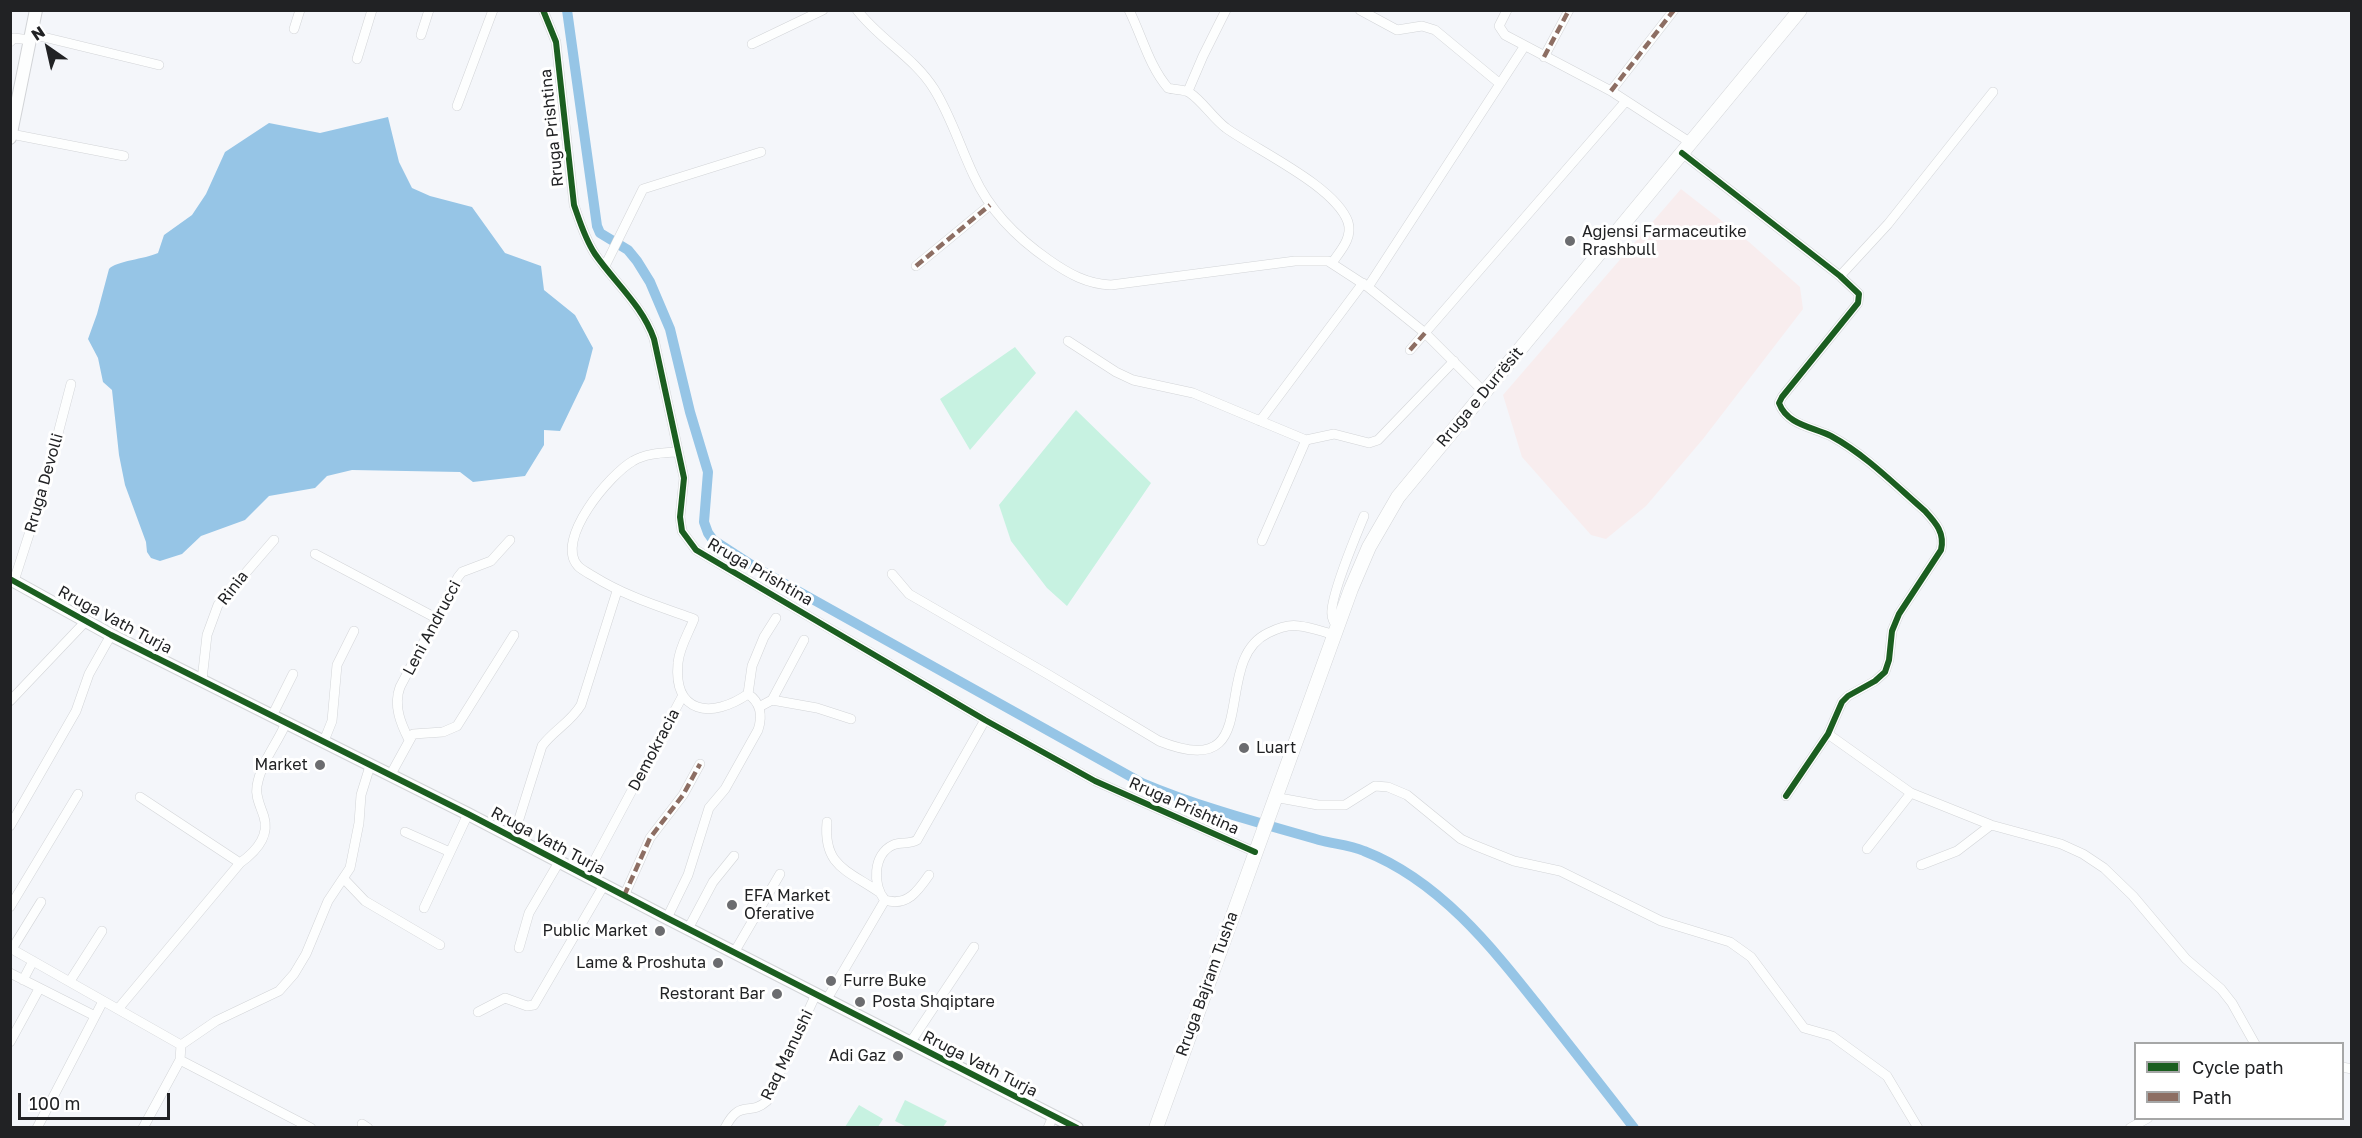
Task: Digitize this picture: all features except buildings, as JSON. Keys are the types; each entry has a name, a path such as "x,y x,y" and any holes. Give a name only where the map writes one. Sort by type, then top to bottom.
{"main road":[{"name":"Rruga e Durrësit","path":"1256,846 1351,589 1383,520 1398,497 1800,10"},
{"name":"Rruga Bajram Tusha","path":"1156,1128 1256,846"}],"street":[{"path":"36,10 11,136 124,156"},
{"path":"294,29 300,10"},
{"path":"357,59 372,10"},
{"path":"421,35 429,10"},
{"path":"457,106 493,10"},
{"name":"Rruga Prishtina","path":"543,10 556,42 574,205 587,240 648,322 654,339 684,478 680,517 682,531 696,550 985,720 1095,781 1256,846"},
{"path":"752,44 823,10"},
{"path":"857,10 875,31 923,74 934,88 974,176 990,205 1016,233 1065,271 1096,285 1137,284 1295,261 1322,260 1332,263 1365,285 1425,333 1484,392"},
{"path":"1129,10 1155,71 1168,88 1188,91 1224,126 1324,191 1342,210 1349,234 1345,245 1332,263"},
{"path":"1188,91 1226,10"},
{"path":"1360,10 1397,30 1422,26 1435,30 1499,83"},
{"path":"1506,10 1500,22 1501,31 1524,46 1626,101 1686,148 1859,294 1858,303 1779,403 1782,410 1802,425 1831,436 1860,456 1935,521 1943,540 1941,550 1895,622 1889,660 1884,672 1875,681 1848,696 1842,702 1828,734 1786,796"},
{"path":"1544,57 1569,10"},
{"path":"1611,91 1674,10"},
{"path":"10,42 14,38 30,37 159,65"},
{"path":"1260,421 1365,285 1524,46"},
{"path":"1840,276 1888,224 1993,92"},
{"path":"1410,350 1626,101"},
{"path":"605,266 643,189 761,153"},
{"path":"916,266 990,205"},
{"path":"1068,341 1125,376 1193,393 1306,440 1334,434 1369,443 1378,440 1454,361"},
{"name":"Rruga Devolli","path":"12,580 44,491 71,384"},
{"path":"1262,541 1306,440"},
{"path":"677,452 650,455 634,460 607,482 576,530 572,557 579,566 617,591 694,619 678,659 677,680 682,697"},
{"path":"892,574 909,594 1160,741 1179,749 1195,752 1215,747 1222,740 1228,726 1239,675 1248,650 1261,636 1279,628 1298,625 1336,632 1332,608 1352,545 1364,516"},
{"name":"Rinia","path":"202,680 207,635 218,605 274,540"},
{"name":"Leni Andrucci","path":"409,740 398,713 398,693 458,577 462,572 491,561 510,540"},
{"path":"315,554 436,618"},
{"name":"Rruga Vath Turja","path":"12,580 111,635 370,766 391,774 688,929 735,951 910,1043 1051,1122 1076,1127"},
{"path":"513,838 542,746 550,735 573,718 581,705 617,591"},
{"path":"667,918 688,875 709,808 725,789 758,730 759,707 756,699 748,694 752,666 776,618"},
{"path":"10,701 86,621"},
{"path":"324,741 332,721 337,665 354,630"},
{"path":"10,826 76,711 89,674 111,635"},
{"path":"391,774 413,734 443,732 457,726 514,635"},
{"path":"759,707 772,700 804,640"},
{"path":"272,716 293,674"},
{"name":"Demokracia","path":"586,876 682,697 695,706 708,708 732,703 748,694"},
{"path":"772,700 817,708 851,719"},
{"path":"882,896 876,876 883,855 892,845 913,843 916,840 985,720"},
{"path":"118,1009 240,863 254,852 263,837 265,820 257,798 256,787 264,763 286,723"},
{"path":"1828,734 1911,793 1991,825 2061,844 2083,854 2104,868 2133,896 2186,959 2221,989 2232,1003 2253,1042"},
{"path":"624,896 650,838 683,795 700,764"},
{"path":"143,1128 180,1060 182,1045 216,1021 279,991 294,974 306,954 328,901 344,879 353,856 361,795 370,766"},
{"path":"1273,800 1318,805 1345,805 1375,786 1388,787 1407,795 1461,839 1474,845 1514,861 1560,871 1661,921 1730,942 1751,957 1804,1028 1832,1036 1887,1076 1918,1128"},
{"path":"1867,849 1911,793"},
{"path":"10,907 78,794"},
{"path":"140,797 240,863"},
{"path":"424,908 468,814"},
{"path":"827,822 825,840 829,854 836,863 893,902 912,897 929,875"},
{"path":"1921,865 1957,851 1991,825"},
{"path":"405,832 450,852"},
{"path":"688,929 713,882 734,856"},
{"path":"519,948 529,913 559,862"},
{"path":"735,951 780,874"},
{"path":"344,879 365,901 440,945"},
{"path":"478,1012 505,998 527,1006 534,1005 604,885"},
{"name":"Raq Manushi","path":"725,1128 735,1112 740,1109 754,1109 767,1101 822,997 882,896"},
{"path":"41,902 11,949 182,1045"},
{"path":"70,981 102,931"},
{"path":"910,1043 974,947"},
{"path":"23,980 33,961"},
{"path":"10,973 94,1016"},
{"path":"10,1042 39,989"},
{"path":"37,1128 103,1001"},
{"path":"180,1060 311,1128"},
{"path":"2130,1128 2146,1120"}],"shaded area":[{"path":"1681,189 1749,242 1800,287 1803,309 1703,439 1646,506 1606,539 1591,535 1522,457 1503,395"}],"green space":[{"path":"1015,347 1036,373 970,450 940,399"},
{"path":"1076,410 1151,483 1067,606 1047,588 1011,541 999,505"},
{"path":"905,1100 947,1121 943,1127 907,1127 895,1121"},
{"path":"859,1105 883,1119 878,1127 845,1127"}],"water":[{"path":"388,117 399,162 412,188 430,196 472,207 505,253 541,266 544,290 575,315 593,348 585,379 560,431 544,430 544,445 525,476 473,482 460,472 352,470 327,476 315,488 269,496 245,520 201,536 182,554 160,561 151,558 125,485 119,455 112,390 103,382 98,358 88,339 109,269 118,264 158,253 164,235 192,215 206,194 225,152 269,123 320,133"}],"waterway":[{"path":"567,10 597,226 600,233 628,250 637,261 650,282 670,329 690,412 708,472 704,522 713,540 753,566 1142,783 1230,814 1359,849 1392,864 1418,880 1464,920 1506,965 1634,1128"}],"marked path":[{"path":"1544,57 1569,10"},
{"path":"1611,91 1674,10"},
{"path":"916,266 990,205"},
{"path":"1410,350 1425,333"},
{"path":"624,896 650,838 683,795 700,764"}],"cycle path":[{"path":"543,10 556,42 574,205 591,248 643,315 654,339 684,478 680,517 682,531 696,550 985,720 1095,781 1255,852"},
{"path":"1682,153 1840,276 1859,294 1858,303 1779,403 1794,421 1831,436 1880,471 1925,511 1936,524 1942,538 1941,550 1899,614 1892,631 1889,660 1885,672 1842,702 1828,734 1786,796"},
{"path":"10,579 111,635 468,814 1077,1128"}],"place":[{"name":"Agjensi Farmaceutike Rrashbull","path":"1570,241"},
{"name":"Luart","path":"1244,748"},
{"name":"Market","path":"320,765"},
{"name":"EFA Market Oferative","path":"732,905"},
{"name":"Public Market","path":"660,931"},
{"name":"Lame & Proshuta","path":"718,963"},
{"name":"Furre Buke","path":"831,981"},
{"name":"Restorant Bar","path":"777,994"},
{"name":"Posta Shqiptare","path":"860,1002"},
{"name":"Adi Gaz","path":"898,1056"}]}
